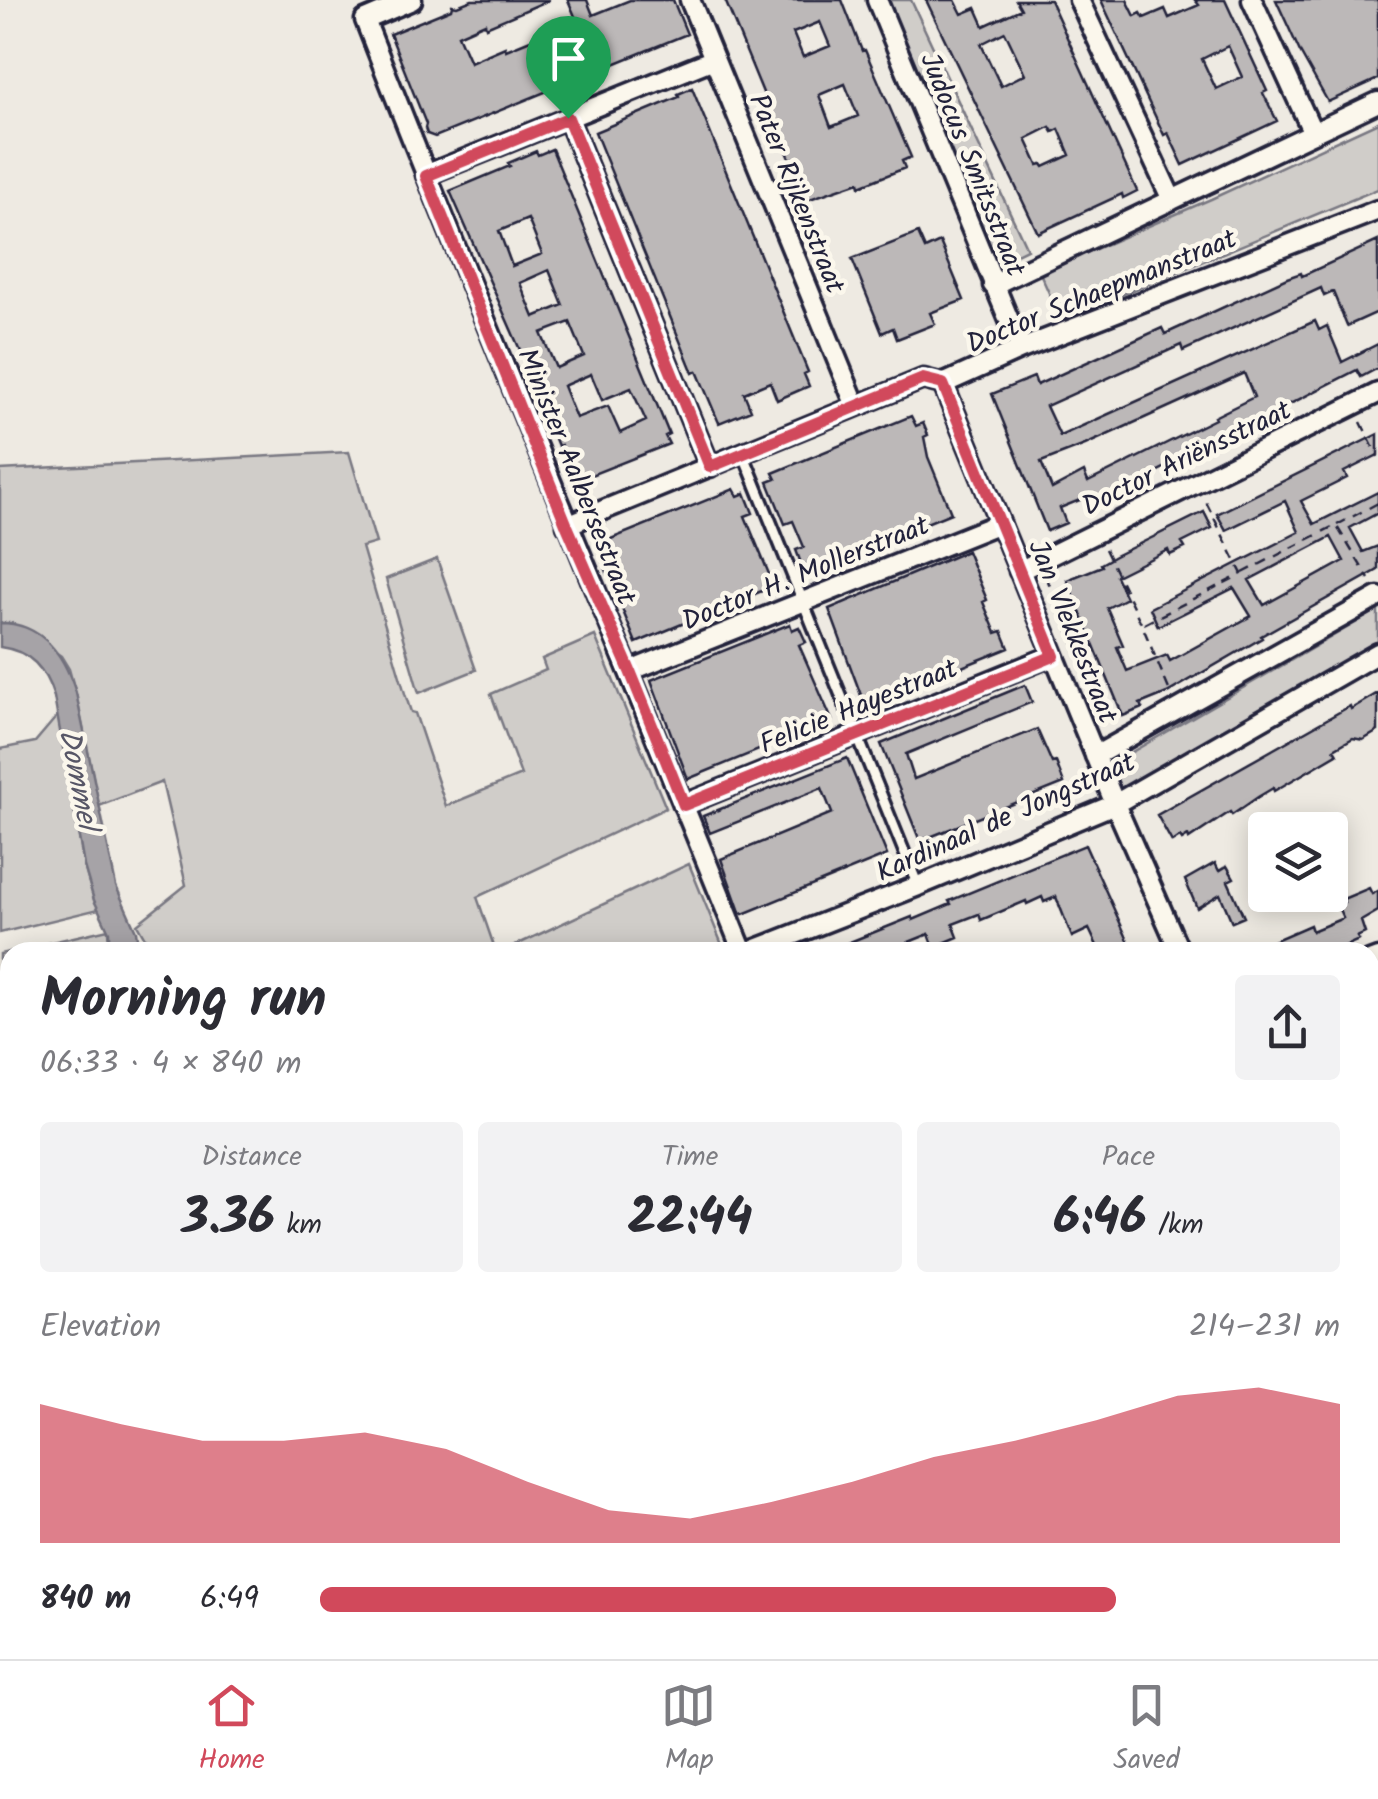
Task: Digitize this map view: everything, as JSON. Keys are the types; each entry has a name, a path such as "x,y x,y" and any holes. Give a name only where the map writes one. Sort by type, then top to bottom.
{"street":[{"name":"Minister Aalbersestraat","path":"412,0 365,20 567,526 742,942"},
{"name":"Pater Rijkenstraat","path":"690,0 856,406"},
{"name":"Judocus Smitsstraat","path":"877,0 1021,349"},
{"path":"1078,0 1172,200"},
{"path":"1252,0 1313,132"},
{"path":"426,176 714,60"},
{"name":"Doctor Schaepmanstraat","path":"993,285 1378,102"},
{"path":"568,118 710,467"},
{"name":"Doctor Schaepmanstraat","path":"567,526 923,379 943,384 1021,349 1378,210"},
{"name":"Jan Vlekkestraat","path":"943,384 1176,942"},
{"name":"Doctor Ariënsstraat","path":"1020,571 1378,393"},
{"name":"Doctor H. Mollerstraat","path":"630,671 1000,523"},
{"name":"Kardinaal de Jongstraat","path":"1095,756 1377,593"},
{"name":"Kardinaal de Jongstraat","path":"772,942 1115,804 1378,654"},
{"name":"Felicie Hayestraat","path":"684,805 1054,656"}],"lane":[{"path":"743,452 918,886"}],"path":[{"path":"1360,420 1378,457"},
{"path":"1204,499 1242,574"},
{"path":"1142,625 1378,503"},
{"path":"1336,525 1377,593"},
{"path":"1104,548 1175,704"},
{"path":"1051,573 1048,581 1113,738"}],"shaded area":[{"path":"885,0 911,0 1027,249 996,264"},
{"path":"1378,122 1378,189 1061,320 1040,273"},
{"path":"349,452 376,543 362,547 406,697 446,806 521,775 491,694 546,670 542,659 595,636 666,808 477,897 493,942 147,942 137,924 186,885 162,782 99,806 69,669 61,656 12,623 0,623 0,470"},
{"path":"437,559 476,670 419,693 386,579"},
{"path":"1378,610 1378,643 1120,793 1106,767"},
{"path":"58,715 84,866 99,909 0,933 0,749 35,742"},
{"path":"689,864 721,942 523,942"},
{"path":"108,929 109,942 52,942"}],"water":[{"name":"Dommel","path":"0,623 15,625 50,644 66,667 76,693 116,886 138,942 109,942 109,932 94,900 84,866 54,697 46,678 28,657 0,647"}],"building":[{"path":"472,0 549,0 458,35 470,62 577,21 568,0 587,0 593,15 630,0 673,0 687,34 435,137 427,134 390,34 451,9 452,5"},
{"path":"725,0 842,0 911,157 902,161 905,168 860,186 859,182 807,200","holes":["820,22 830,46 803,57 793,33","845,84 858,116 831,127 819,95"]},
{"path":"926,0 955,0 962,14 976,8 984,26 1021,9 1016,0 1050,0 1137,191 1123,198 1122,194 1038,233","holes":["1005,32 1025,74 1001,86 981,44","1050,127 1053,132 1059,129 1070,155 1044,167 1038,165 1026,139"]},
{"path":"1101,0 1127,0 1135,16 1141,13 1144,18 1165,9 1169,18 1199,5 1195,0 1225,0 1277,121 1183,165 1168,133 1164,135","holes":["1228,46 1242,77 1216,89 1202,59"]},
{"path":"1276,0 1378,0 1378,79 1328,102"},
{"path":"692,88 808,372 804,374 809,386 777,400 770,382 744,393 751,410 719,423 697,371 693,373 595,132"},
{"path":"552,149 669,434 665,436 669,444 576,481 450,191 536,151 538,155","holes":["528,219 542,254 512,266 499,231","549,270 563,305 534,317 520,283","570,322 584,356 556,368 541,333","591,374 602,400 631,388 646,421 620,433 608,406 576,418 563,386"]},
{"path":"918,233 925,249 940,242 964,300 930,313 935,324 897,339 893,328 882,333 852,259"},
{"path":"1378,241 1378,312 1347,326 1333,292 1324,296 1321,288 1183,351 1181,345 1046,406 1060,436 1315,321 1319,330 1327,326 1342,362 1378,344 1378,368 1361,377 1357,370 1091,505 1087,497 1060,508 1066,523 1047,531 992,394 1034,377 1037,385 1162,328 1165,334 1287,278 1301,273 1302,276","holes":["1244,373 1254,397 1088,482 1084,472 1052,489 1041,462"]},
{"path":"911,416 916,426 923,423 928,435 924,437 928,457 951,513 891,542 890,538 813,570 810,563 802,566 796,550 804,547 793,521 785,524 768,482 776,479 773,473"},
{"path":"1378,434 1378,455 1344,472 1347,478 1301,501 1314,524 1378,492 1378,513 1350,528 1363,552 1378,546 1378,570 1123,716 1067,580 1102,566 1204,512 1212,528 1182,543 1185,548 1170,555 1168,550 1116,576 1126,598 1107,608 1123,645 1117,647 1127,671 1167,655 1170,661 1251,616 1234,588 1158,626 1150,608 1299,532 1285,501 1226,530 1217,514","holes":["1331,537 1344,561 1264,605 1249,580"]},
{"path":"734,489 738,496 745,493 753,513 745,516 774,586 636,643 596,545"},
{"path":"967,551 996,633 1002,631 1009,648 865,706 829,609"},
{"path":"790,624 792,630 799,627 806,642 799,645 832,720 688,779 651,680"},
{"path":"1025,685 1032,702 906,754 914,779 1037,729 1064,783 920,841 881,744"},
{"path":"1378,693 1378,731 1363,740 1353,738 1334,749 1337,754 1274,791 1273,788 1232,815 1230,812 1189,839 1180,837 1172,842 1157,815"},
{"path":"847,758 887,855 740,912 721,859 832,813 822,788 710,833 703,816"},
{"path":"1085,845 1129,942 1095,942 1089,929 1072,937 1056,897 1044,902 1042,897 981,920 979,914 953,924 958,937 946,942 932,942 929,934 909,942 850,942 912,917 913,920 951,904 949,901"},
{"path":"1215,863 1219,871 1227,866 1234,878 1228,881 1244,917 1232,922 1220,894 1197,908 1185,880"},
{"path":"1369,888 1372,894 1378,891 1378,911 1361,921 1365,933 1357,937 1359,940 1271,942 1310,925 1312,931 1343,918 1340,912 1348,912 1348,897"}],"route":[{"path":"568,118 710,467 923,379 943,384 1054,656 684,805 426,176 568,118"}]}
